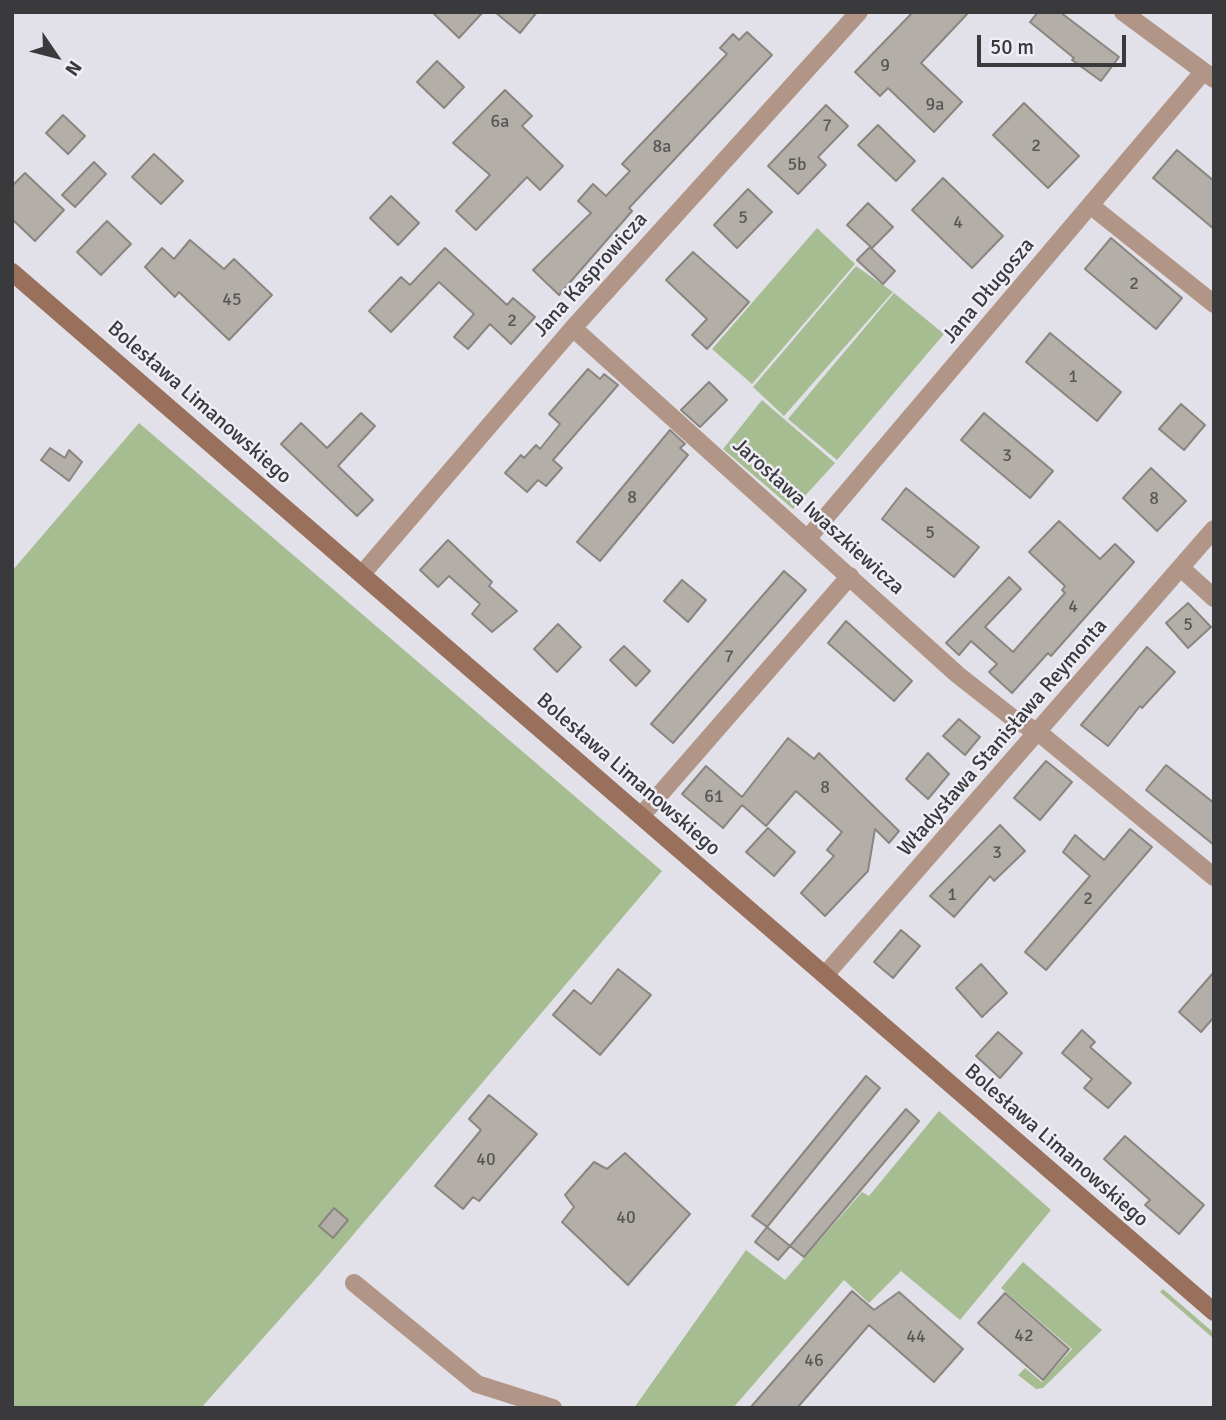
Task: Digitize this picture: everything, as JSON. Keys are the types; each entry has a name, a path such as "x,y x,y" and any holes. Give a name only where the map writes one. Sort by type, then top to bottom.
{"street":[{"name":"Jana Kasprowicza","path":"362,574 573,328 859,12"},
{"path":"1123,12 1209,76"},
{"name":"Jana Długosza","path":"808,538 1090,205 1209,76"},
{"path":"1090,205 1214,304"},
{"name":"Bolesława Limanowskiego","path":"12,272 1214,1312"},
{"name":"Jarosława Iwaszkiewicza","path":"573,328 958,675 1014,719 1038,732 1214,877"},
{"name":"Władysława Stanisława Reymonta","path":"825,975 1214,529"},
{"path":"1181,568 1214,598"},
{"path":"641,816 849,576"},
{"path":"354,1283 477,1384 553,1408"}],"green space":[{"path":"817,228 855,264 752,384 712,349"},
{"path":"856,266 893,292 784,416 753,387"},
{"path":"894,293 944,334 837,460 788,419"},
{"path":"762,400 835,463 793,509 723,449"},
{"path":"139,423 662,871 319,1275 201,1408 12,1408 12,571"},
{"path":"939,1111 1051,1210 960,1320 901,1271 869,1303 844,1280 733,1408 634,1408 746,1250 785,1280 862,1192 869,1196"},
{"path":"1023,1262 1102,1330 1043,1388 1036,1389 1018,1375 1025,1368 1042,1382 1072,1349 1001,1288"},
{"path":"1163,1289 1214,1333 1214,1339 1160,1292"}],"building":[{"path":"432,12 483,12 459,38"},
{"path":"495,12 537,12 520,33"},
{"path":"913,12 969,12 921,63 962,102 934,132 888,88 880,96 855,72"},
{"path":"1038,12 1060,12 1119,57 1101,81 1072,60 1074,58 1030,22"},
{"path":"747,32 772,55 629,208 632,211 559,295 533,270 591,213 578,201 593,184 606,196 630,171 622,164 727,54 720,48 733,34 739,40"},
{"path":"437,61 464,87 444,108 417,82"},
{"path":"505,90 532,116 522,126 563,166 540,190 527,177 476,230 456,211 490,175 453,143"},
{"path":"1024,103 1079,156 1048,188 993,135"},
{"path":"826,105 848,126 818,157 826,165 798,194 768,166"},
{"path":"63,115 85,136 68,154 46,133"},
{"path":"878,125 915,161 896,181 858,145"},
{"path":"1177,150 1214,181 1214,229 1153,178"},
{"path":"154,154 183,181 161,204 132,177"},
{"path":"94,162 106,174 75,207 62,195"},
{"path":"25,173 64,210 35,241 12,219 12,186"},
{"path":"943,178 1003,236 972,268 912,210"},
{"path":"748,189 772,212 737,248 714,225"},
{"path":"391,196 419,223 398,245 370,218"},
{"path":"868,203 893,227 872,248 847,225"},
{"path":"107,221 131,244 101,275 77,252"},
{"path":"1111,238 1182,298 1156,329 1085,269"},
{"path":"190,240 224,269 234,259 272,295 229,340 179,292 175,297 145,267 162,248 174,259"},
{"path":"870,247 895,271 883,284 857,260"},
{"path":"445,248 507,305 513,298 535,317 511,344 490,324 468,349 454,337 474,314 439,282 391,332 369,311 401,277 410,285"},
{"path":"693,252 749,302 707,349 692,335 707,319 666,280"},
{"path":"1050,333 1121,392 1097,421 1026,362"},
{"path":"588,369 600,379 604,374 618,385 553,460 562,468 546,486 538,480 527,492 505,473 521,455 524,458 536,445 540,449 560,424 549,414"},
{"path":"709,382 727,400 700,427 681,410"},
{"path":"1181,404 1205,425 1184,450 1159,429"},
{"path":"361,413 375,426 338,466 373,500 357,516 281,444 301,423 327,448"},
{"path":"984,413 1053,471 1030,498 961,440"},
{"path":"670,430 685,444 680,448 688,455 600,561 577,542"},
{"path":"50,448 65,458 69,450 82,462 69,481 41,460"},
{"path":"1151,468 1186,501 1157,531 1123,498"},
{"path":"906,488 979,547 954,577 882,519"},
{"path":"1059,521 1100,559 1115,544 1134,562 1051,656 1048,653 1012,693 989,672 997,664 971,641 959,655 946,643 1009,577 1021,589 985,627 1013,652 1065,593 1062,590 1065,586 1029,552"},
{"path":"448,540 492,582 489,586 517,611 492,632 472,614 480,604 449,576 438,587 420,570"},
{"path":"784,571 806,590 673,743 651,724"},
{"path":"682,580 706,600 688,622 664,601"},
{"path":"1188,603 1211,627 1188,648 1166,623"},
{"path":"846,621 912,681 894,701 828,643"},
{"path":"558,624 581,647 557,672 534,649"},
{"path":"624,646 650,671 636,686 610,660"},
{"path":"1147,647 1175,672 1142,708 1140,706 1108,746 1081,725"},
{"path":"959,719 980,737 965,755 943,736"},
{"path":"788,738 814,759 819,753 899,831 889,843 875,829 868,871 825,916 801,893 834,856 827,850 842,832 796,791 766,826 742,805 723,828 682,794 706,766 742,797"},
{"path":"928,753 949,774 928,799 906,779"},
{"path":"1046,761 1072,782 1040,820 1014,798"},
{"path":"1166,765 1214,803 1214,845 1146,790"},
{"path":"1000,825 1025,851 994,881 990,876 954,917 930,896"},
{"path":"768,828 795,852 774,876 746,852"},
{"path":"1130,829 1152,847 1046,970 1025,952 1090,876 1063,852 1075,835 1104,860"},
{"path":"901,930 920,946 893,978 874,962"},
{"path":"981,964 1007,993 982,1017 956,988"},
{"path":"618,969 651,995 600,1055 553,1015 574,990 591,1004"},
{"path":"1214,972 1214,1017 1201,1032 1179,1012"},
{"path":"1082,1030 1095,1042 1090,1047 1131,1083 1108,1108 1084,1088 1092,1079 1062,1053"},
{"path":"998,1032 1022,1053 1000,1078 976,1056"},
{"path":"866,1076 880,1088 767,1227 752,1216"},
{"path":"489,1095 537,1134 479,1201 473,1197 463,1209 435,1186 481,1130 469,1119"},
{"path":"906,1109 919,1121 804,1257 790,1246"},
{"path":"1125,1136 1204,1205 1179,1234 1145,1205 1150,1200 1104,1159"},
{"path":"625,1153 690,1214 628,1285 562,1222 574,1207 565,1195 594,1162 607,1169"},
{"path":"334,1208 348,1220 333,1238 319,1226"},
{"path":"767,1227 790,1246 778,1260 755,1242"},
{"path":"852,1291 874,1310 899,1292 963,1349 934,1382 869,1325 797,1408 750,1408"},
{"path":"1005,1293 1069,1349 1043,1380 978,1323"}]}
